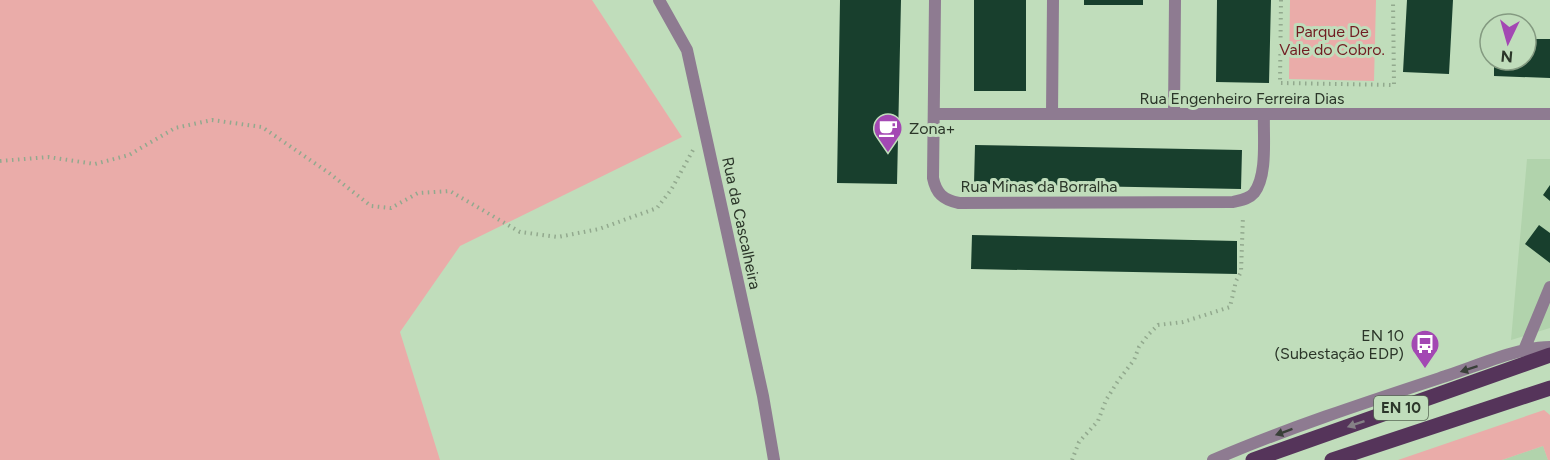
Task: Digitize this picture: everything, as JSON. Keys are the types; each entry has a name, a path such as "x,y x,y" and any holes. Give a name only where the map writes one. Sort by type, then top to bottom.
{"main road":[{"name":"EN 10","path":"1252,460 1550,355"},
{"name":"EN 10","path":"1332,460 1550,388"}],"street":[{"name":"Rua da Cascalheira","path":"659,0 687,50 760,385 774,460"},
{"name":"Rua Minas da Borralha","path":"935,0 933,178 936,191 950,201 959,203 1233,202 1244,200"},
{"path":"1052,114 1053,0"},
{"path":"1174,114 1176,0"},
{"name":"Rua Engenheiro Ferreira Dias","path":"934,114 1550,114"},
{"path":"1244,200 1253,194 1262,176 1264,114"},
{"path":"1524,350 1550,287"},
{"path":"1213,460 1309,423 1524,350 1550,347"}],"path":[{"path":"1281,0 1280,83 1394,85 1394,0"},
{"path":"0,160 48,157 94,164 129,154 175,128 212,120 262,127 329,173 371,206 391,208 418,193 450,191 520,232 558,237 599,229 657,208 671,190 693,150 707,143"},
{"path":"1072,460 1079,442 1098,421 1106,400 1134,360 1139,347 1153,330 1158,326 1183,322 1230,307 1236,281 1241,272 1244,200"}],"shaded area":[{"path":"1527,159 1550,159 1550,328 1511,340"},
{"path":"1543,446 1548,460 1502,460"}],"green space":[{"path":"0,0 592,0 682,137 460,246 400,332 440,460 0,460"},
{"name":"Parque De Vale do Cobro.","path":"1290,0 1376,0 1374,81 1289,79"},
{"path":"1544,410 1550,415 1550,460 1543,446 1502,460 1398,460"}],"building":[{"path":"840,0 901,0 897,184 837,183"},
{"path":"974,0 1026,0 1026,91 974,91"},
{"path":"1084,0 1143,0 1143,5 1084,5"},
{"path":"1217,0 1271,0 1269,83 1216,82"},
{"path":"1407,0 1453,0 1449,74 1403,72"},
{"path":"1538,39 1550,39 1550,78 1494,76 1494,72 1538,72"},
{"path":"975,145 1242,150 1241,189 974,184"},
{"path":"1550,185 1550,201 1543,195"},
{"path":"1539,225 1550,233 1550,263 1525,244"},
{"path":"972,235 1237,241 1237,274 971,269"}],"place":[{"name":"Zona+","path":"888,154"},
{"name":"EN 10 (Subestação EDP)","path":"1425,370"}]}
